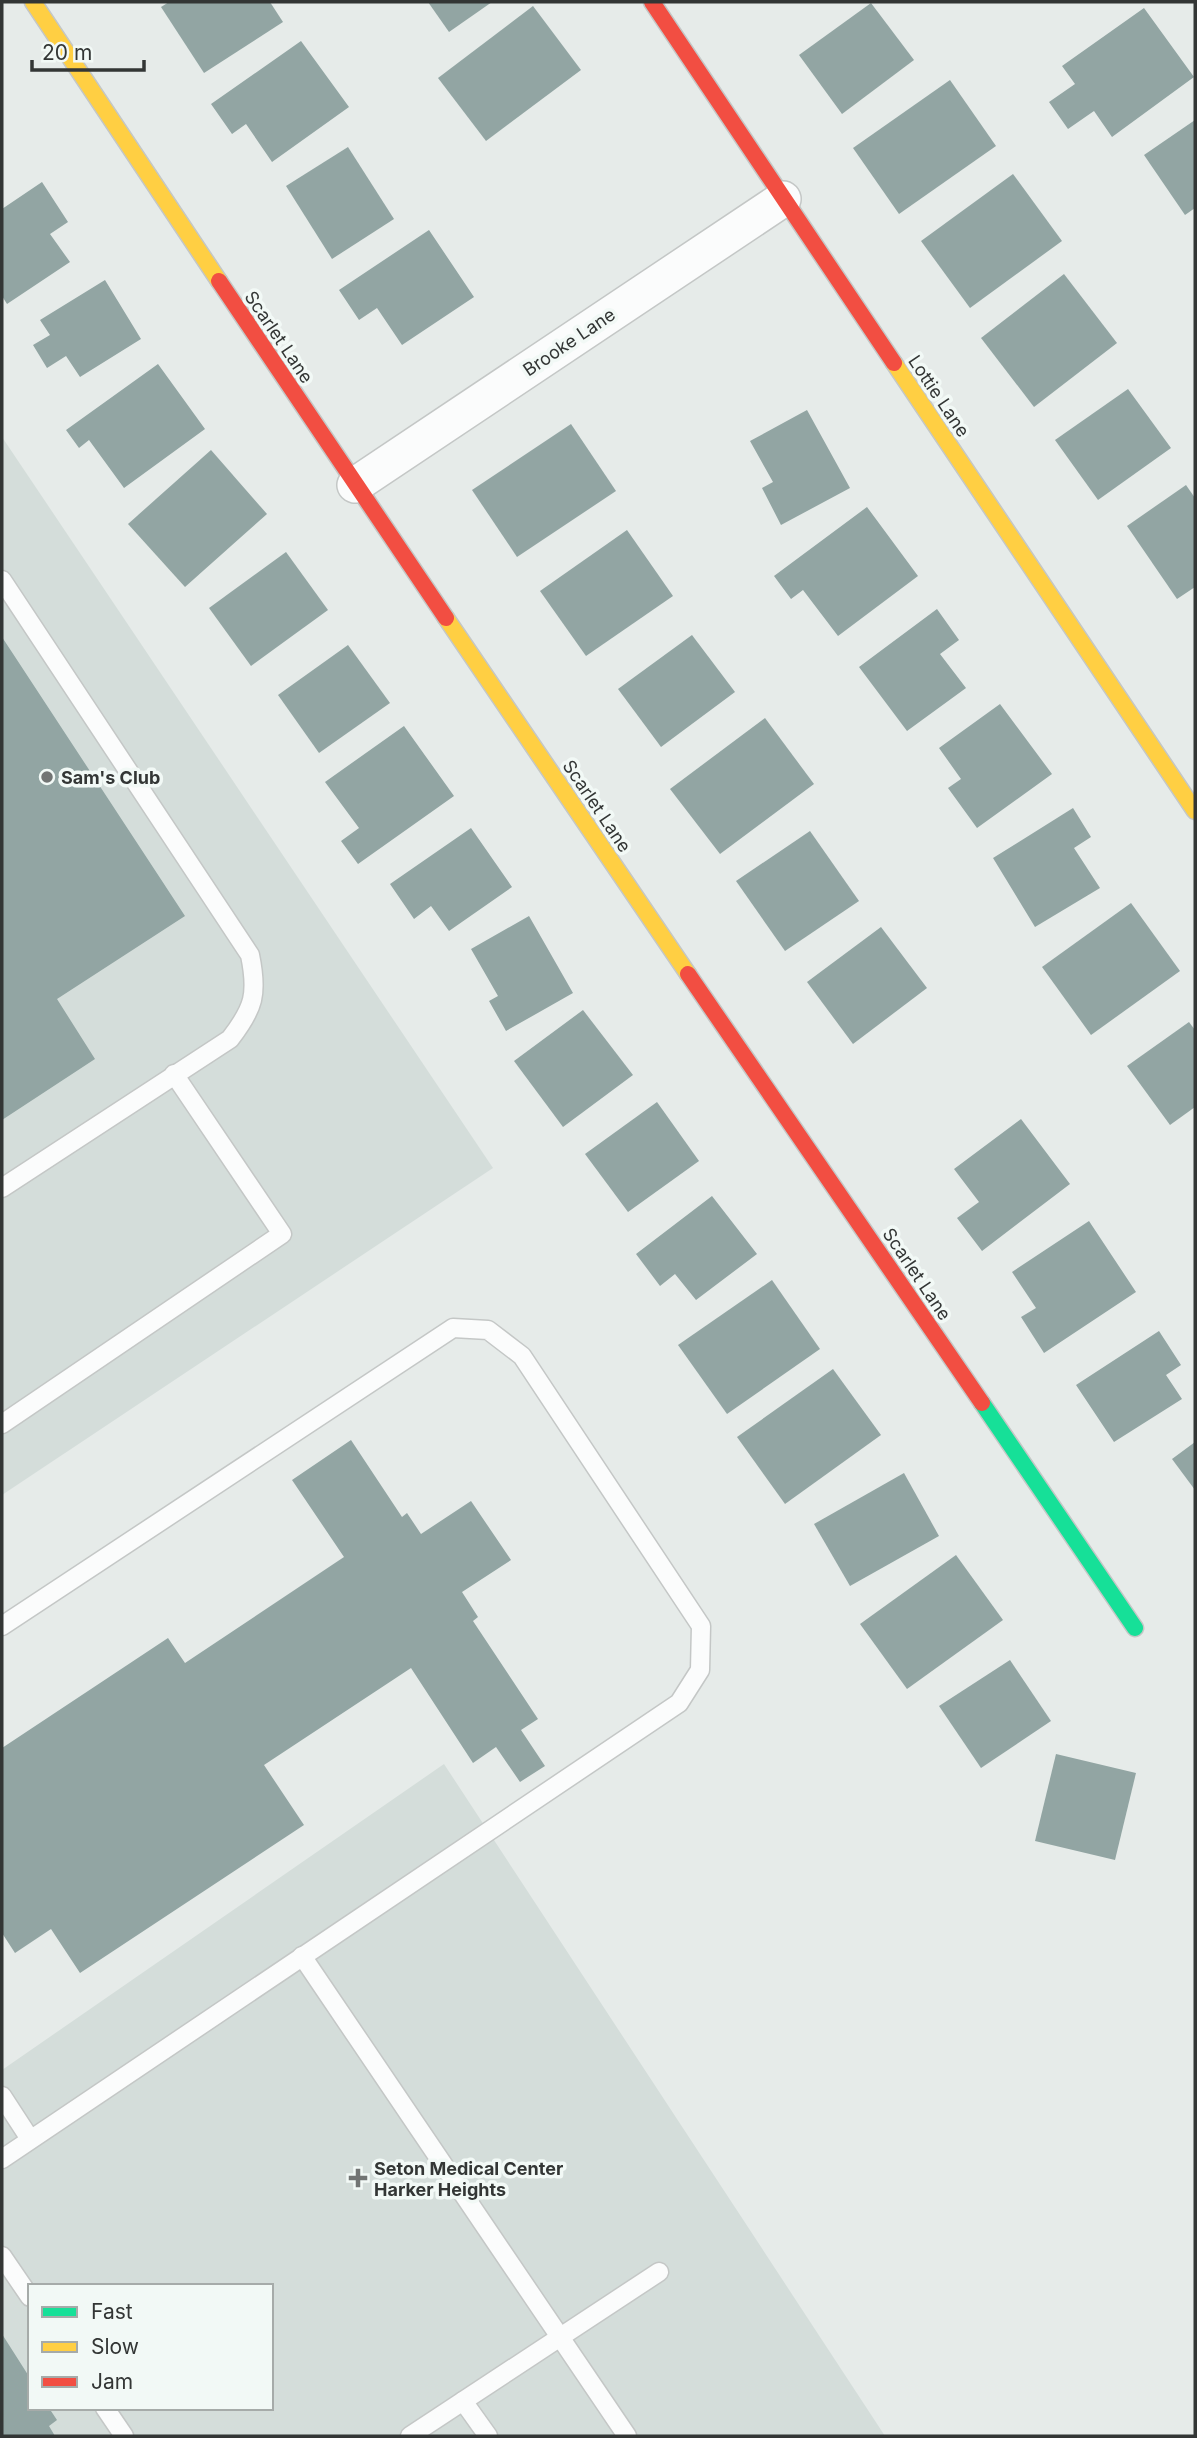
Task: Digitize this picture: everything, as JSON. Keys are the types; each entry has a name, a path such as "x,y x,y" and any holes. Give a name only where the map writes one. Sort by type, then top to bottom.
{"street":[{"name":"Scarlet Lane","path":"33,2 355,485 1135,1628"},
{"name":"Lottie Lane","path":"652,2 1195,811"},
{"name":"Brooke Lane","path":"355,485 783,199"}],"lane":[{"path":"2,580 250,955 255,979 254,1002 243,1023 230,1039 2,1188"},
{"path":"2,1424 282,1234 173,1074"},
{"path":"2,1626 453,1328 488,1330 522,1356 702,1626 700,1670 679,1703 2,2159"},
{"path":"302,1956 627,2436"},
{"path":"2,2096 30,2139"},
{"path":"2,2256 28,2294"},
{"path":"410,2436 659,2272"},
{"path":"463,2401 488,2436"},
{"path":"106,2410 124,2436"}],"shaded area":[{"path":"2,437 493,1168 2,1495"},
{"name":"Seton Medical Center Harker Heights","path":"444,1764 885,2436 2,2436 2,2070"}],"building":[{"path":"169,2 270,2 283,22 204,73 161,7"},
{"path":"428,2 492,2 449,32"},
{"path":"871,3 914,60 842,114 799,55"},
{"path":"533,6 581,70 486,141 438,78"},
{"path":"1144,8 1194,77 1112,137 1094,111 1068,129 1049,102 1075,84 1062,66"},
{"path":"301,41 349,107 272,162 246,124 232,134 211,104"},
{"path":"950,80 996,146 899,214 853,148"},
{"path":"1195,120 1195,208 1185,215 1144,155"},
{"path":"348,147 394,219 332,259 286,186"},
{"path":"1013,174 1062,241 970,308 921,241"},
{"path":"42,182 68,222 50,234 70,262 7,304 2,296 2,209"},
{"path":"429,230 474,297 402,345 377,308 359,320 339,290"},
{"path":"1064,274 1117,343 1034,407 981,338"},
{"path":"105,280 141,339 80,377 66,356 47,368 33,345 50,335 40,320"},
{"path":"158,364 205,429 124,488 89,440 79,448 66,430"},
{"path":"1128,389 1171,448 1098,500 1055,440"},
{"path":"807,410 850,488 781,525 762,488 773,482 750,441"},
{"path":"571,424 616,491 517,557 472,490"},
{"path":"211,450 267,514 185,587 128,524"},
{"path":"1186,485 1195,498 1195,587 1177,599 1127,526"},
{"path":"867,507 918,576 838,636 803,590 791,599 774,576"},
{"path":"627,530 673,596 586,656 540,591"},
{"path":"286,552 328,610 251,666 209,608"},
{"path":"937,609 959,640 940,654 966,688 907,731 859,667"},
{"path":"692,635 735,692 661,747 618,689"},
{"name":"Sam's Club","path":"2,637 185,916 57,999 95,1059 2,1120"},
{"path":"348,645 390,703 319,753 278,695"},
{"path":"1000,704 1052,774 977,828 948,788 961,779 939,748"},
{"path":"765,718 814,784 720,854 670,789"},
{"path":"404,726 454,796 358,864 341,841 359,828 325,782"},
{"path":"1073,808 1091,837 1074,848 1100,888 1035,927 993,858"},
{"path":"471,828 512,887 449,931 431,906 414,919 390,884"},
{"path":"810,831 859,901 785,951 736,881"},
{"path":"1131,903 1180,971 1091,1035 1042,967"},
{"path":"529,916 573,993 506,1031 489,1001 498,996 471,949"},
{"path":"881,927 927,988 853,1044 807,982"},
{"path":"583,1010 633,1075 563,1127 514,1061"},
{"path":"1189,1022 1195,1030 1195,1107 1170,1125 1127,1066"},
{"path":"657,1102 699,1161 628,1212 585,1154"},
{"path":"1021,1119 1070,1184 982,1251 957,1218 979,1202 954,1169"},
{"path":"712,1196 757,1254 696,1300 675,1274 660,1286 636,1254"},
{"path":"1089,1221 1136,1292 1044,1353 1021,1317 1036,1308 1012,1272"},
{"path":"772,1280 820,1349 727,1414 678,1345"},
{"path":"1159,1331 1181,1365 1166,1375 1182,1399 1114,1442 1076,1385"},
{"path":"833,1369 881,1435 785,1504 737,1437"},
{"path":"351,1440 402,1517 407,1513 421,1534 471,1501 511,1560 462,1592 478,1617 473,1621 538,1719 521,1730 545,1766 520,1782 496,1747 473,1763 411,1668 264,1765 304,1825 80,1973 51,1929 15,1953 2,1933 2,1748 168,1638 185,1663 344,1557 292,1480"},
{"path":"1195,1442 1195,1490 1172,1459"},
{"path":"904,1473 939,1536 850,1586 814,1524"},
{"path":"956,1555 1003,1620 907,1689 860,1624"},
{"path":"1010,1660 1051,1721 981,1768 939,1706"},
{"path":"1056,1754 1136,1773 1115,1860 1035,1841"},
{"path":"2,2334 28,2375 28,2410 50,2410 57,2420 49,2426 55,2436 2,2436"}],"traffic: fast":[{"path":"982,1403 1135,1628"}],"traffic: slow":[{"path":"33,2 219,281"},
{"path":"894,363 1195,811"},
{"path":"446,618 688,974"}],"traffic: jam":[{"path":"652,2 894,363"},
{"path":"219,281 446,618"},
{"path":"688,974 982,1403"}],"place":[{"name":"Sam's Club","path":"47,777"},
{"name":"Seton Medical Center Harker Heights","path":"358,2178"}]}
